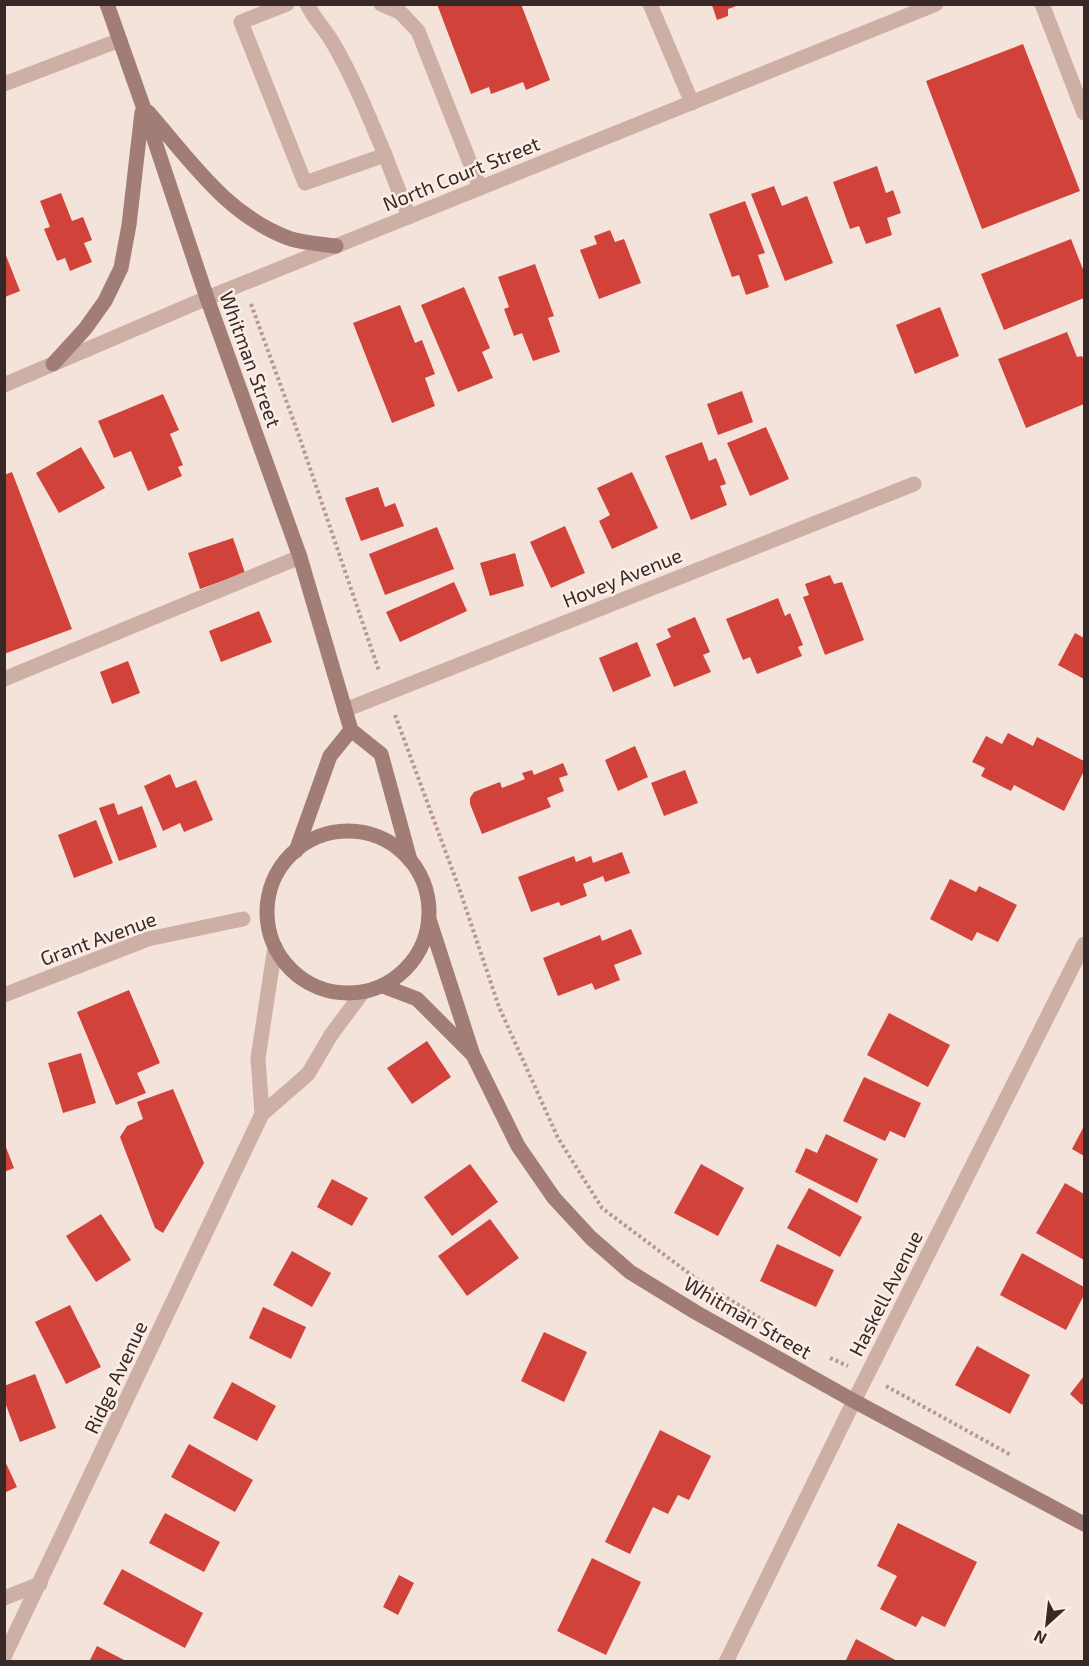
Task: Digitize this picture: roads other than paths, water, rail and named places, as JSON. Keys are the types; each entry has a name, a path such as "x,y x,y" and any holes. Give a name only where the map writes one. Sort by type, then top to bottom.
{"main road":[{"name":"Whitman Street","path":"107,4 207,298 300,557 351,730"},
{"path":"143,106 216,192 243,215 293,240 336,246"},
{"path":"53,364 85,329 105,301 121,268 129,225 143,106"},
{"path":"296,851 330,756 351,730 381,754 410,860"},
{"path":"333,832 355,832 376,836 394,846 410,860 422,878 428,898 429,919 425,940 415,959 401,974 383,986 363,992 342,993 321,989 302,979 286,965 275,947 268,927 267,906 272,885 281,866 296,851 313,839 333,832"},
{"name":"Whitman Street","path":"429,919 473,1055 518,1146 554,1198 591,1238 630,1272 697,1313 854,1401 1084,1524"},
{"name":"Whitman Street","path":"383,986 417,999 473,1055"}],"street":[{"path":"287,4 241,22 305,183 385,155"},
{"path":"307,4 313,18 332,40 356,86 409,217"},
{"path":"381,4 400,12 418,31 480,188"},
{"path":"650,4 692,103"},
{"name":"North Court Street","path":"4,385 207,298 936,4"},
{"path":"1042,4 1084,113"},
{"path":"4,84 120,40"},
{"name":"Hovey Avenue","path":"345,710 914,484"},
{"path":"4,679 300,557"},
{"name":"Grant Avenue","path":"4,994 148,939 243,919"},
{"name":"Haskell Avenue","path":"726,1662 854,1401 1084,944"},
{"name":"Ridge Avenue","path":"262,1114 258,1058 275,947"},
{"name":"Ridge Avenue","path":"4,1657 262,1114 308,1074 331,1035 363,992"},
{"path":"4,1598 40,1584"}]}
